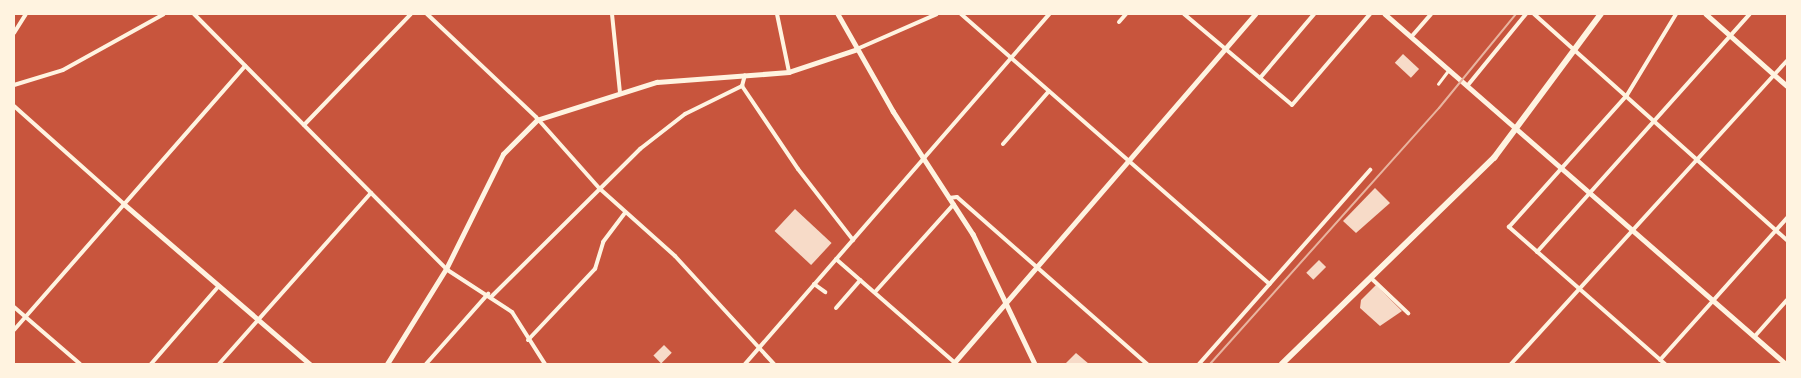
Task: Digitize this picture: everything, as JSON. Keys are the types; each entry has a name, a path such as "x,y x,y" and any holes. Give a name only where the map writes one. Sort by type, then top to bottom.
{"main road":[{"path":"1282,364 1463,192 1601,14"}],"street":[{"path":"14,33 26,14"},
{"path":"14,85 63,70 164,14"},
{"path":"194,14 446,269 490,295 512,312 543,363"},
{"path":"304,125 411,14"},
{"path":"427,14 537,120 599,188 675,256 758,350 774,364"},
{"path":"612,14 620,94"},
{"path":"777,14 789,72"},
{"path":"838,14 856,50 948,198 954,204 1006,302 1035,364"},
{"path":"387,364 446,269 503,154 537,120 657,82 789,72 856,50 937,14"},
{"path":"961,14 1269,284"},
{"path":"745,364 1049,14"},
{"path":"1119,22 1126,14"},
{"path":"1184,14 1292,105 1370,14"},
{"path":"836,259 954,363 1255,14"},
{"path":"1260,78 1314,14"},
{"path":"1385,14 1786,364"},
{"path":"1412,36 1431,14"},
{"path":"1468,85 1526,14"},
{"path":"1534,14 1574,51 1627,95 1787,240"},
{"path":"1665,364 1509,227 1627,95 1676,14"},
{"path":"1706,14 1787,86"},
{"path":"1537,252 1750,14"},
{"path":"1511,364 1581,291 1787,61"},
{"path":"14,330 245,66"},
{"path":"1438,84 1447,72"},
{"path":"426,364 490,295 599,188 675,120 742,86 745,75"},
{"path":"742,86 798,169 853,240"},
{"path":"1003,144 1049,91"},
{"path":"14,106 218,287 310,364"},
{"path":"1199,364 1370,170"},
{"path":"219,364 371,193"},
{"path":"948,198 957,197 1147,364"},
{"path":"875,292 954,204"},
{"path":"528,340 595,269 603,242 625,213"},
{"path":"1660,360 1787,218"},
{"path":"1372,279 1408,313"},
{"path":"836,308 860,280"},
{"path":"814,284 825,292"},
{"path":"151,364 218,287"},
{"path":"1755,336 1787,300"},
{"path":"14,307 80,364"}],"building":[{"path":"1403,54 1419,69 1411,78 1395,63"},
{"path":"1375,188 1390,203 1356,233 1343,221"},
{"path":"795,209 832,243 811,265 775,231"},
{"path":"1319,260 1326,267 1313,280 1306,273"},
{"path":"1376,285 1402,311 1380,326 1360,308 1361,300"},
{"path":"664,345 672,353 661,363 653,356"},
{"path":"1076,353 1089,364 1065,364"}],"railway":[{"path":"1210,364 1439,108 1516,14"}]}
